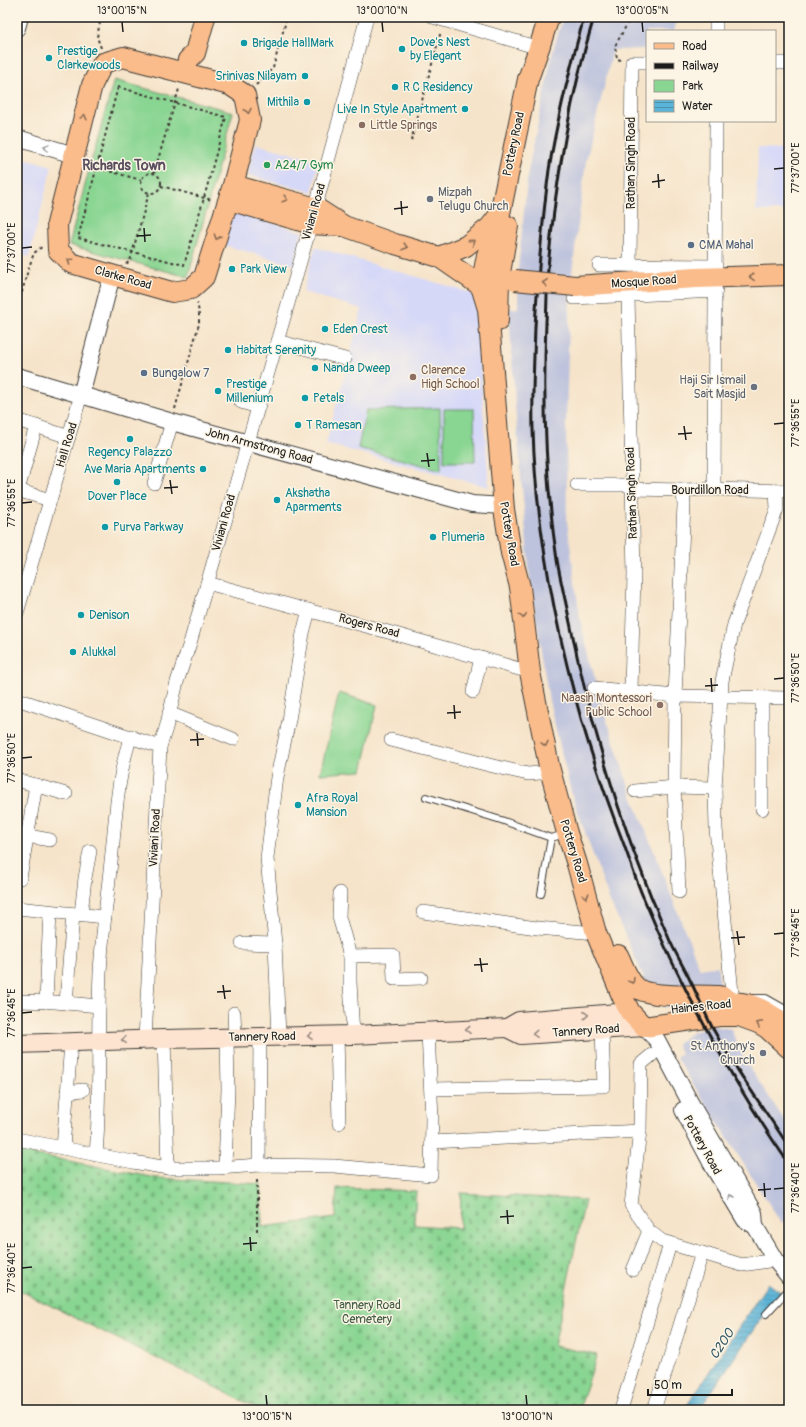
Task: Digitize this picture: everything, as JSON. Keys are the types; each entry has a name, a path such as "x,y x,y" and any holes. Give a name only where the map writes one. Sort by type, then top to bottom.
{"main road":[{"path":"184,74 185,49 195,17"},
{"path":"184,74 195,53 205,17"},
{"name":"Pottery Road","path":"499,282 487,255 497,228 498,217 528,79 549,17"},
{"name":"Pottery Road","path":"539,48 536,82 519,159 499,282 488,309 503,502 511,553 520,587 530,672 551,772 559,836 577,864 598,938 622,996 630,1012 644,1027"},
{"path":"106,62 123,57 230,85 245,95 250,120 231,192 204,277 191,289"},
{"name":"Clarke Road","path":"106,62 103,63 92,85 82,161 57,224 58,250 71,263 172,292 191,289"},
{"path":"231,192 313,216 395,244 439,257 499,282 499,342 505,431 520,587"},
{"path":"439,257 466,246 490,226 498,217"},
{"name":"Mosque Road","path":"499,282 575,292 716,278 789,275"},
{"path":"598,938 614,946 632,982 641,991 660,994 717,996 724,997 737,1003"},
{"name":"Haines Road","path":"630,1012 686,1010 737,1003 759,1008 789,1027"},
{"name":"Tannery Road","path":"17,1044 145,1039 345,1035 507,1028 519,1021 630,1012"},
{"name":"Haines Road","path":"644,1027 719,1016 739,1016 767,1028 789,1048"},
{"name":"Tannery Road","path":"507,1028 521,1035 644,1027"}],"street":[{"path":"17,28 20,17"},
{"name":"Viviani Road","path":"145,1039 160,746 177,682 190,643 313,216 367,17"},
{"path":"716,17 716,30"},
{"path":"439,19 539,48"},
{"path":"632,62 646,62"},
{"name":"Rathan Singh Road","path":"630,265 632,62"},
{"path":"776,63 789,63"},
{"path":"714,489 716,122"},
{"path":"17,138 82,161"},
{"path":"599,265 630,265 716,278"},
{"name":"Hall Road","path":"17,613 43,530 50,500 82,392 112,275"},
{"path":"575,292 628,295 716,278"},
{"name":"Rathan Singh Road","path":"628,295 634,574 631,691"},
{"path":"277,341 345,359"},
{"name":"John Armstrong Road","path":"17,369 82,392"},
{"name":"John Armstrong Road","path":"17,376 82,392 248,441 346,462 474,496 503,502"},
{"path":"241,402 258,408"},
{"path":"154,483 173,419"},
{"path":"17,420 69,437"},
{"path":"36,426 17,490 50,500"},
{"name":"Bourdillon Road","path":"577,485 683,490 714,489 783,491"},
{"path":"679,892 674,787 675,696 684,513 683,490"},
{"path":"737,1003 716,829 715,788 722,681 734,624 783,491"},
{"name":"Rogers Road","path":"207,583 530,672"},
{"path":"279,1037 275,944 267,858 277,777 289,720 303,633 309,610"},
{"path":"473,692 481,658"},
{"path":"594,688 675,696 789,698"},
{"path":"762,698 762,809"},
{"path":"17,699 160,746"},
{"path":"169,713 233,739"},
{"path":"96,1155 99,1119 98,1042 100,972 119,792 124,755 131,736"},
{"path":"391,740 528,774 551,772"},
{"path":"17,780 66,794"},
{"path":"17,878 20,878 22,835 36,785"},
{"path":"635,791 674,787 715,788"},
{"path":"22,835 50,840"},
{"path":"66,1003 77,914 90,851"},
{"path":"339,1123 350,982 350,956 339,917 340,892"},
{"path":"17,908 105,917"},
{"path":"46,1002 50,912"},
{"path":"423,912 598,938"},
{"path":"242,943 275,944"},
{"path":"350,956 393,955 394,979 421,978"},
{"path":"17,1001 99,1006"},
{"path":"225,1167 231,1037 234,1013"},
{"name":"Pottery Road","path":"644,1027 653,1054 715,1170 745,1220 755,1226"},
{"name":"Pottery Road","path":"644,1027 657,1040 691,1104 754,1213 755,1226 784,1274"},
{"path":"431,1089 604,1086 602,1030"},
{"path":"17,1139 168,1168 258,1165 334,1166 431,1175 431,1089 428,1032"},
{"path":"258,1165 260,1037"},
{"path":"164,1039 168,1168"},
{"path":"64,1148 71,1043"},
{"path":"653,1054 641,1064 640,1131 631,1205 649,1231 662,1241 742,1265 784,1274"},
{"path":"67,1092 83,1090"},
{"path":"432,1142 640,1131"},
{"path":"634,1270 649,1231"},
{"path":"621,1410 670,1244"},
{"path":"654,1410 702,1254"}],"lane":[{"path":"426,798 559,836 541,894"},
{"path":"737,1003 750,998 766,998 789,1011"},
{"path":"766,1314 784,1274"}],"path":[{"path":"101,17 97,37 106,62"},
{"path":"245,95 273,68 287,17"},
{"path":"631,17 615,46 617,59 632,62"},
{"path":"411,141 439,19"},
{"path":"154,173 184,74"},
{"path":"118,87 226,117 184,265 78,238 96,168 118,87"},
{"path":"82,161 96,168 141,180"},
{"path":"154,173 160,176 160,189 155,193 149,193 143,190 141,180 145,175 154,173"},
{"path":"161,186 209,200"},
{"path":"130,261 149,193"},
{"path":"17,310 34,253 57,237"},
{"path":"173,419 199,324 197,301 191,289"},
{"path":"257,1231 258,1165"}],"shaded area":[{"path":"563,17 678,17 674,30 646,30 646,49 613,50 586,161 570,289 566,422 567,521 580,620 602,706 631,793 700,969 718,966 721,998 663,1007 660,999 647,985 609,899 572,796 549,701 530,580 515,406 509,309 518,308 518,270 528,171 553,51"},
{"path":"255,144 319,160 312,192 248,175"},
{"path":"758,148 789,149 789,211 756,211"},
{"path":"17,156 52,166 29,257 17,254"},
{"path":"231,210 302,232 294,265 220,244"},
{"name":"Clarence High School","path":"315,247 475,294 489,487 326,444 362,309 303,292"},
{"path":"714,1026 731,1029 743,1058 789,1127 789,1218 781,1223 676,1057 681,1053 677,1044 693,1032"}],"green space":[{"path":"114,80 233,112 188,277 69,245"},
{"path":"440,408 441,470 358,448 366,410"},
{"path":"444,409 474,409 475,462 444,462"},
{"path":"339,693 377,705 362,771 320,774"},
{"name":"Tannery Road Cemetery","path":"17,1151 157,1178 261,1184 262,1227 335,1218 337,1188 416,1191 414,1225 460,1228 461,1193 585,1200 554,1346 597,1355 579,1410 261,1410 17,1289"}],"water":[{"path":"768,1283 783,1294 758,1323 699,1410 684,1410"}],"railway":[{"path":"584,17 564,93 549,170 542,229 536,307 533,378 533,430 538,504 548,578 563,650 591,753 641,892 659,934 692,1002 728,1068 789,1164"},
{"path":"594,17 585,48 571,110 559,173 548,268 545,352 547,471 558,567 598,741 624,823 653,902 670,941 712,1027 739,1072 789,1147"}],"place":[{"name":"Brigade HallMark","path":"244,43"},
{"name":"Dove's Nest by Elegant","path":"402,49"},
{"name":"Prestige Clarkewoods","path":"49,58"},
{"name":"Srinivas Nilayam","path":"305,76"},
{"name":"R C Residency","path":"395,87"},
{"name":"Mithila","path":"307,102"},
{"name":"Live In Style Apartment","path":"465,109"},
{"name":"Little Springs","path":"362,125"},
{"name":"A24/7 Gym","path":"267,165"},
{"name":"Mizpah Telugu Church","path":"430,199"},
{"name":"CMA Mahal","path":"691,245"},
{"name":"Park View","path":"232,269"},
{"name":"Eden Crest","path":"325,329"},
{"name":"Habitat Serenity","path":"228,350"},
{"name":"Nanda Dweep","path":"315,368"},
{"name":"Bungalow 7","path":"144,373"},
{"name":"Clarence High School","path":"413,377"},
{"name":"Haji Sir Ismail Sait Masjid","path":"754,387"},
{"name":"Prestige Millenium","path":"218,391"},
{"name":"Petals","path":"305,398"},
{"name":"T Ramesan","path":"298,425"},
{"name":"Regency Palazzo","path":"130,439"},
{"name":"Ave Maria Apartments","path":"203,469"},
{"name":"Dover Place","path":"117,482"},
{"name":"Akshatha Aparments","path":"277,500"},
{"name":"Purva Parkway","path":"105,527"},
{"name":"Plumeria","path":"433,537"},
{"name":"Denison","path":"81,615"},
{"name":"Alukkal","path":"73,652"},
{"name":"Naasih Montessori Public School","path":"660,705"},
{"name":"Afra Royal Mansion","path":"298,805"},
{"name":"St Anthony's Church","path":"763,1053"}],"district":[{"name":"Richards Town","path":"124,165"}],"water label":[{"name":"C200","path":"722,1344"}]}
